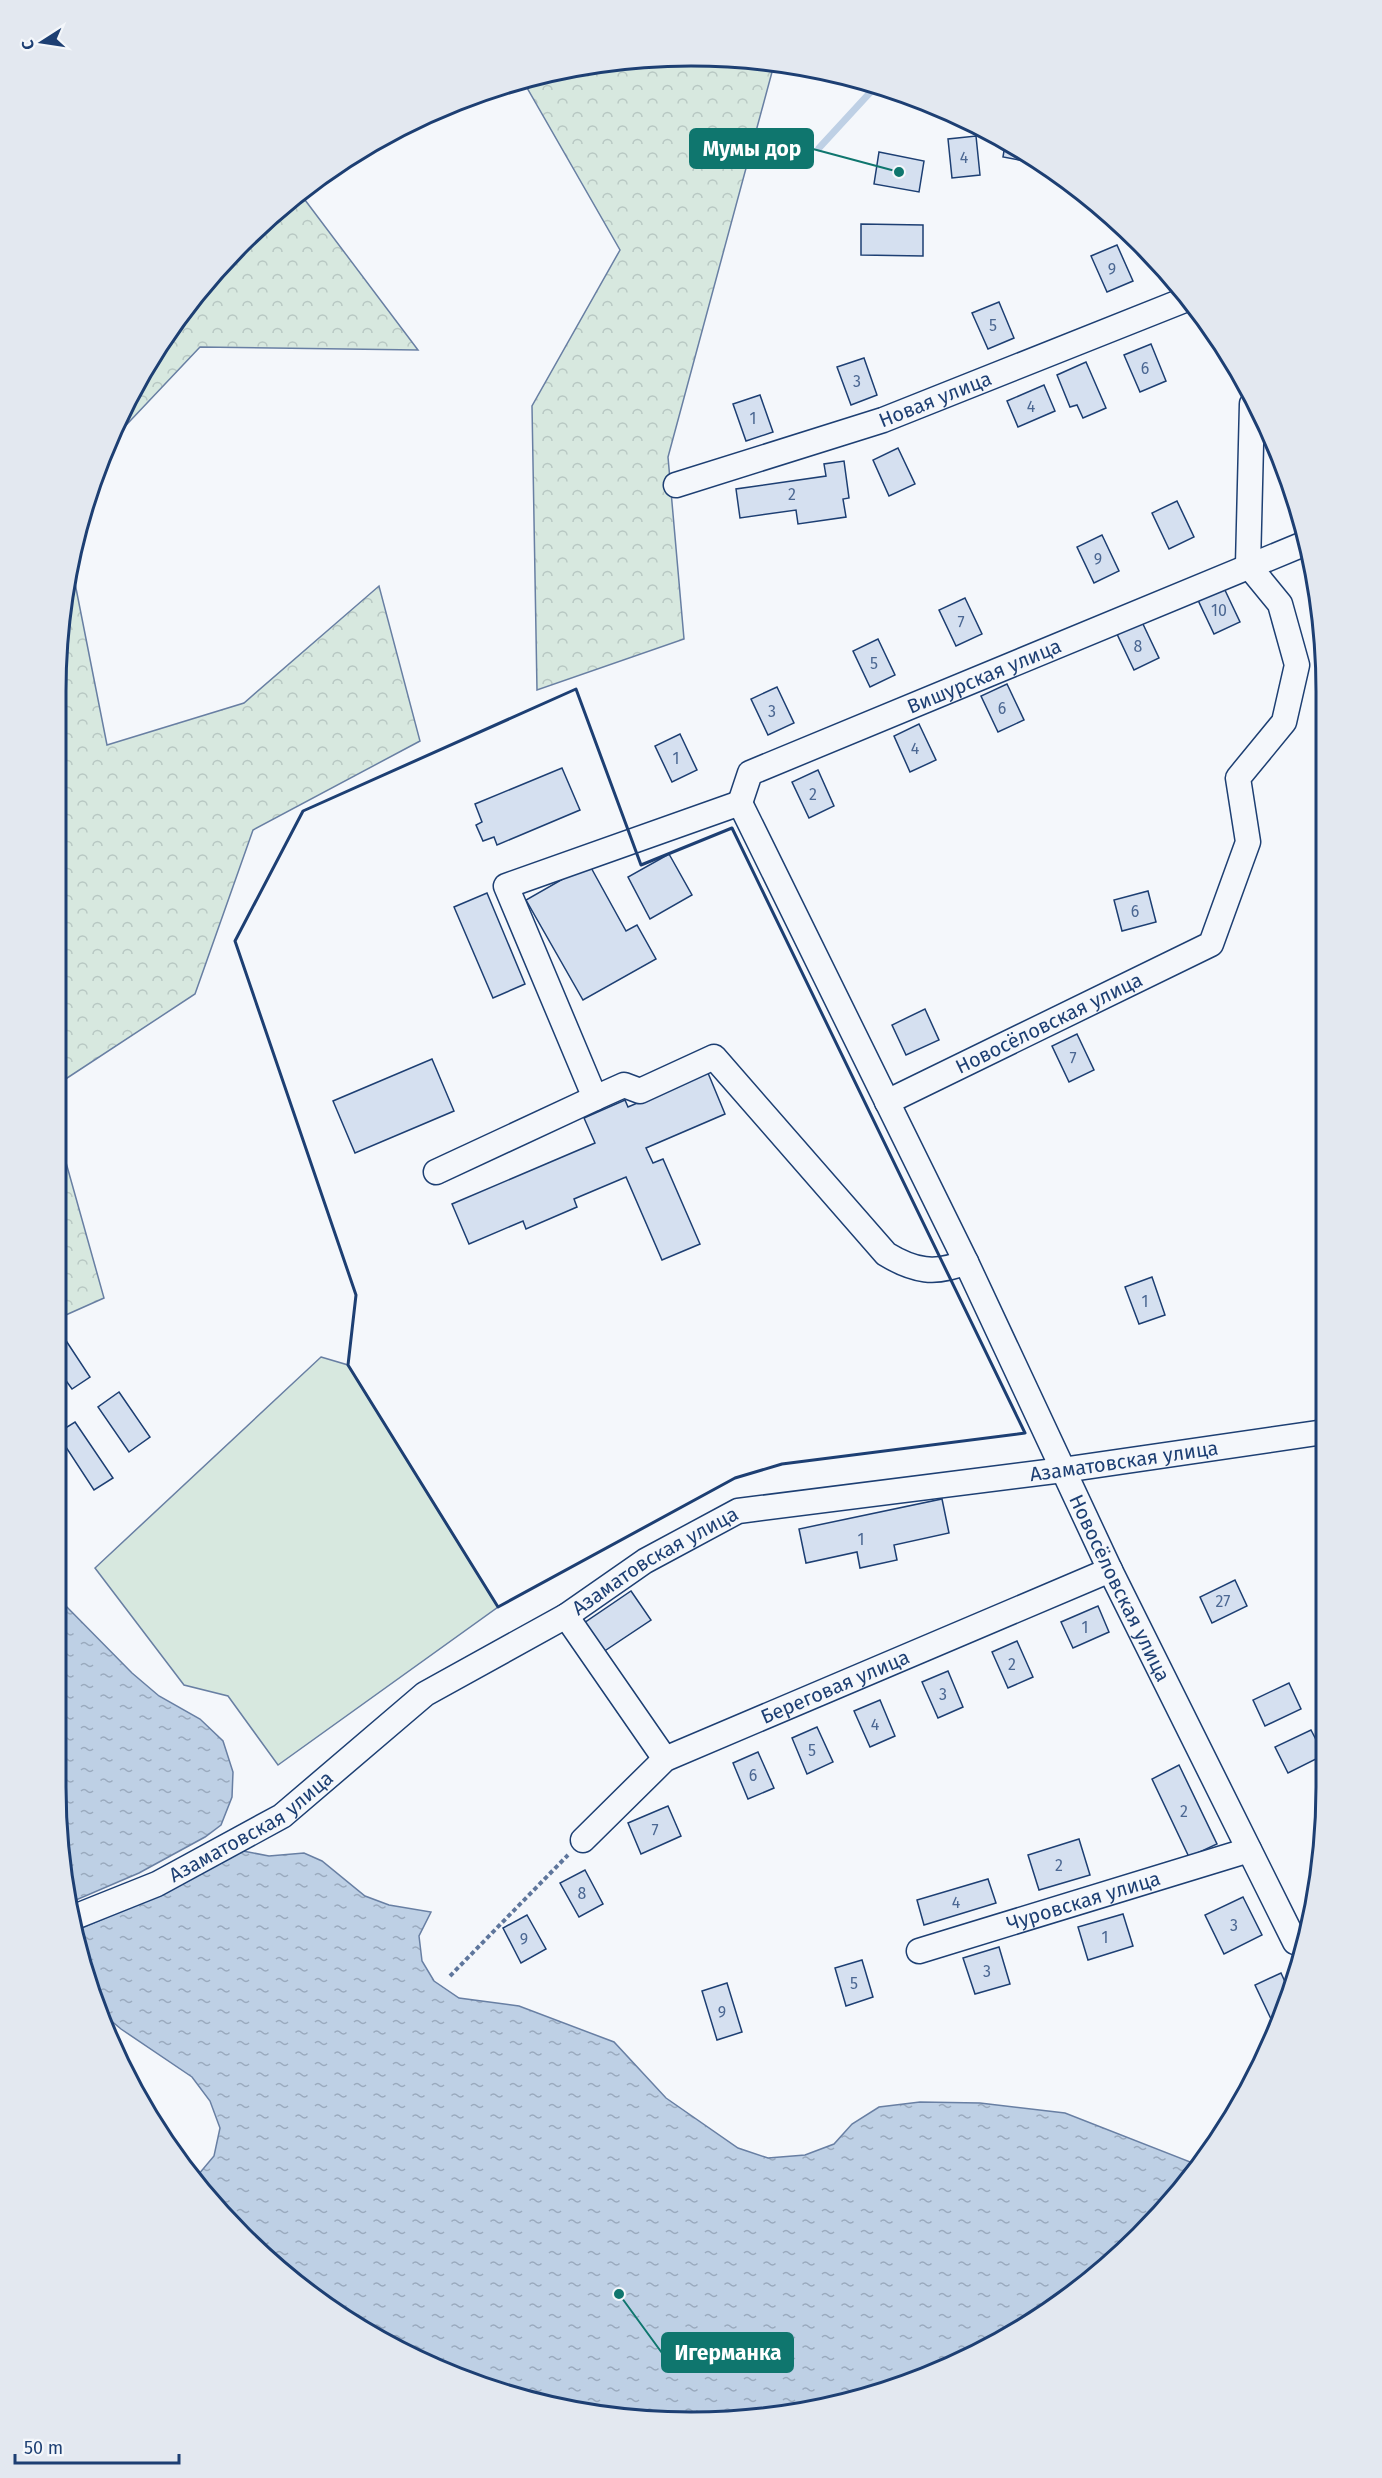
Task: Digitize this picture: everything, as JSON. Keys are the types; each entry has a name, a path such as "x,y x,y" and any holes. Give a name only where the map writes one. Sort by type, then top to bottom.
{"street":[{"name":"Новая улица","path":"676,485 883,420 1180,302"},
{"path":"1248,565 1252,415"},
{"name":"Вишурская улица","path":"740,803 750,773 1299,546"},
{"name":"Новосёловская улица","path":"887,1102 1211,944 1248,842 1238,777 1284,722 1297,665 1280,604 1248,565"},
{"path":"595,1098 506,886 740,803"},
{"name":"Новосёловская улица","path":"740,803 966,1262 1110,1570 1295,1942"},
{"path":"436,1172 624,1085 640,1091 714,1057 886,1254 907,1267 946,1270 966,1262"},
{"name":"Азаматовская улица","path":"79,1915 157,1884 282,1816 425,1694 566,1616 645,1560 738,1511 1062,1470 1316,1433"},
{"name":"Береговая улица","path":"583,1840 665,1759 1110,1570"},
{"path":"566,1616 665,1759"},
{"name":"Чуровская улица","path":"919,1951 1249,1850"}],"path":[{"path":"450,1976 583,1840"}],"green space":[{"path":"650,67 732,67 772,71 668,457 684,639 537,690 532,406 620,250 527,88 609,71"},
{"path":"305,200 418,350 200,347 125,426 150,378 195,311 249,249"},
{"path":"75,585 107,745 244,703 379,586 420,741 253,830 195,994 66,1079 66,691 67,650"},
{"path":"66,1163 104,1298 66,1315"},
{"path":"321,1357 348,1365 498,1607 278,1765 228,1696 184,1685 95,1568"}],"water":[{"path":"66,1606 132,1673 159,1696 200,1719 223,1741 233,1772 232,1797 221,1825 205,1837 139,1873 76,1900 67,1828"},
{"path":"243,1851 269,1856 304,1853 322,1861 365,1896 389,1905 431,1912 419,1936 422,1961 434,1981 459,1998 519,2006 614,2042 666,2098 738,2148 768,2158 805,2155 834,2144 852,2124 879,2107 920,2102 980,2103 1065,2113 1191,2162 1133,2229 1103,2257 1038,2307 967,2348 892,2379 853,2391 773,2407 691,2412 609,2407 529,2391 490,2379 415,2348 344,2307 279,2257 249,2229 200,2173 214,2156 220,2128 210,2101 192,2077 112,2022 99,1988 82,1928 147,1900 214,1861"}],"building":[{"path":"976,136 980,175 952,178 948,139"},
{"path":"1004,150 1021,160 1003,157"},
{"path":"879,152 924,161 919,192 874,184"},
{"path":"861,224 923,225 923,256 861,255"},
{"path":"1117,245 1133,281 1107,292 1091,256"},
{"path":"999,302 1014,338 988,349 972,313"},
{"path":"1151,344 1166,381 1140,392 1124,355"},
{"path":"864,358 877,395 851,405 837,367"},
{"path":"1086,362 1106,408 1083,418 1077,405 1070,407 1057,375"},
{"path":"1044,385 1055,411 1018,427 1007,401"},
{"path":"760,395 773,432 746,441 733,404"},
{"path":"898,448 915,484 889,496 873,460"},
{"path":"844,461 849,498 843,499 846,517 798,524 796,510 740,518 736,489 826,476 824,464"},
{"path":"1177,501 1194,537 1169,549 1152,513"},
{"path":"1102,535 1119,571 1094,583 1077,547"},
{"path":"1223,586 1240,622 1214,634 1197,598"},
{"path":"965,598 982,634 956,646 939,610"},
{"path":"1142,622 1159,658 1134,670 1117,634"},
{"path":"878,639 895,675 870,687 853,651"},
{"path":"1007,684 1024,720 998,732 981,696"},
{"path":"777,687 794,723 768,735 751,699"},
{"path":"919,724 936,760 910,772 894,736"},
{"path":"680,734 697,770 672,782 655,746"},
{"path":"562,768 580,810 497,845 494,837 483,841 476,825 482,822 475,804"},
{"path":"818,770 834,806 809,818 792,782"},
{"path":"669,854 692,895 650,919 628,877"},
{"path":"589,864 626,931 637,925 656,959 583,1000 526,900"},
{"path":"1148,891 1156,922 1122,931 1114,900"},
{"path":"487,893 525,984 493,998 454,907"},
{"path":"925,1009 939,1040 906,1055 892,1025"},
{"path":"1077,1034 1094,1070 1069,1082 1052,1046"},
{"path":"432,1059 454,1111 355,1153 333,1101"},
{"path":"708,1073 725,1114 646,1148 653,1163 663,1159 700,1244 662,1260 626,1177 574,1199 577,1207 526,1229 523,1221 469,1244 452,1204 595,1143 584,1118 625,1100 628,1107"},
{"path":"1152,1277 1165,1315 1139,1324 1125,1287"},
{"path":"66,1341 90,1377 72,1389 66,1381"},
{"path":"119,1392 150,1437 129,1452 98,1407"},
{"path":"75,1422 113,1478 94,1490 66,1447 66,1428"},
{"path":"942,1499 949,1533 894,1545 897,1560 860,1568 857,1552 806,1563 799,1529"},
{"path":"1235,1580 1247,1606 1212,1623 1200,1597"},
{"path":"631,1591 651,1620 603,1652 584,1623"},
{"path":"1098,1606 1109,1632 1073,1648 1061,1622"},
{"path":"1017,1641 1033,1677 1008,1688 992,1652"},
{"path":"948,1671 963,1707 938,1718 922,1682"},
{"path":"1289,1683 1301,1709 1265,1726 1253,1700"},
{"path":"880,1700 895,1736 870,1747 854,1711"},
{"path":"817,1727 833,1762 807,1774 792,1738"},
{"path":"1311,1730 1316,1740 1316,1759 1288,1773 1275,1747"},
{"path":"758,1752 774,1788 748,1799 733,1763"},
{"path":"1179,1765 1217,1844 1189,1857 1152,1779"},
{"path":"668,1806 681,1836 641,1854 628,1823"},
{"path":"1079,1839 1090,1875 1039,1890 1028,1855"},
{"path":"585,1870 603,1904 579,1917 560,1883"},
{"path":"988,1879 996,1903 924,1925 917,1900"},
{"path":"1243,1897 1262,1935 1224,1954 1205,1915"},
{"path":"1123,1914 1133,1946 1088,1960 1078,1927"},
{"path":"527,1915 546,1949 521,1963 503,1928"},
{"path":"999,1947 1010,1984 975,1994 963,1958"},
{"path":"862,1960 873,1997 846,2006 835,1968"},
{"path":"1281,1973 1285,1982 1271,2019 1255,1985"},
{"path":"727,1983 742,2032 717,2040 702,1991"}],"waterway":[{"path":"819,148 870,92"}],"wall":[{"path":"576,689 641,865 732,828 1025,1433 782,1464 735,1478 498,1607 348,1365 356,1295 235,941 303,811 576,689"}],"place":[{"name":"Мумы дор","path":"899,172"},
{"name":"Игерманка","path":"619,2294"}]}
